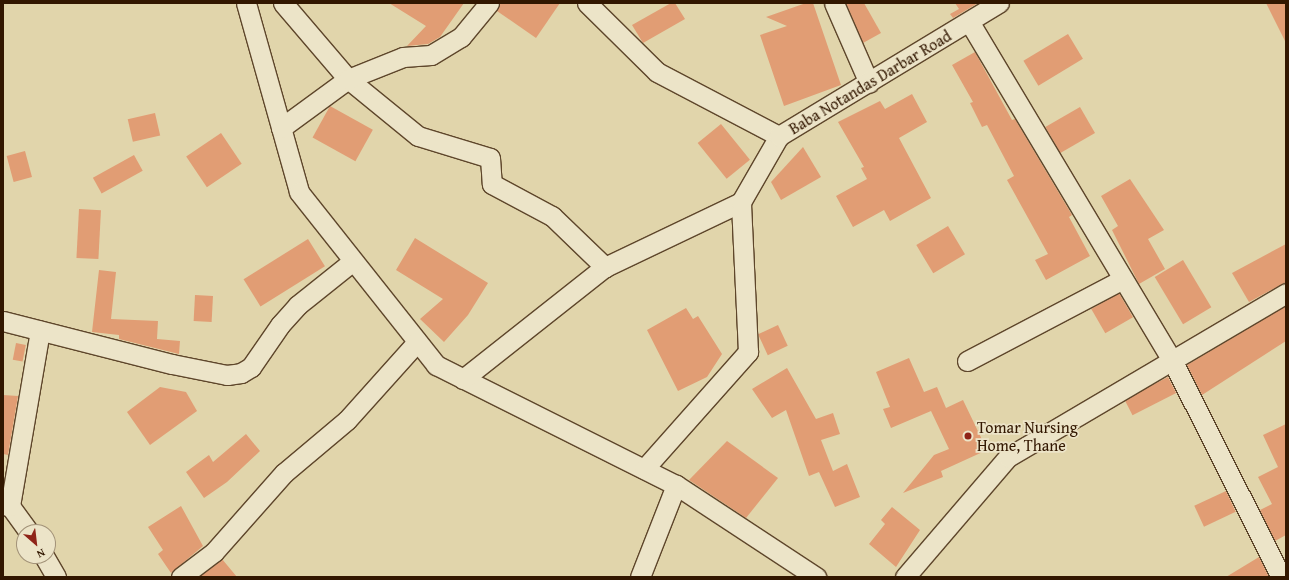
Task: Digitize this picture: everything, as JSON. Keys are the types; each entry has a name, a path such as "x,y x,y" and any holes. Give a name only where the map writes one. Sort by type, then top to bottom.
{"street":[{"path":"246,3 299,192 436,365 676,485 816,577"},
{"path":"282,3 348,79 418,136 490,158 492,184 552,216 605,267"},
{"path":"281,128 348,79 403,57 431,55 461,37 489,3"},
{"path":"587,3 658,72 779,136"},
{"path":"834,3 869,83"},
{"name":"Baba Notandas Darbar Road","path":"741,202 779,136 970,23 999,3"},
{"path":"970,23 1172,360 1281,577"},
{"path":"463,379 605,267 741,202 748,352 644,469"},
{"path":"3,321 172,364 227,375 242,373 251,367 280,325 298,305 353,261"},
{"path":"967,360 1123,279"},
{"path":"905,577 1008,457 1286,293"},
{"path":"22,524 7,505 40,331"},
{"path":"181,577 214,552 284,473 347,420 417,342"},
{"path":"640,577 676,485"},
{"path":"49,564 56,577"}],"building":[{"path":"389,3 464,3 440,37 428,44 407,46 426,26"},
{"path":"500,3 560,3 536,38 497,11"},
{"path":"671,3 675,3 685,19 643,43 632,25"},
{"path":"806,3 813,3 841,85 784,106 760,35 787,26 766,17"},
{"path":"846,3 864,3 881,33 863,43"},
{"path":"955,3 978,3 953,18 950,14 959,9"},
{"path":"1266,3 1286,3 1286,43"},
{"path":"1068,34 1083,59 1038,86 1023,61"},
{"path":"975,52 1012,120 1015,119 1072,215 1069,217 1090,256 1046,280 1035,260 1048,254 1007,180 1014,176 987,125 982,127 970,103 973,102 952,65"},
{"path":"912,94 927,122 899,138 931,198 890,221 884,210 853,227 836,196 867,179 861,168 864,167 838,122 880,101 885,109"},
{"path":"330,106 373,130 355,161 313,137"},
{"path":"1080,107 1095,133 1060,153 1045,127"},
{"path":"155,113 160,135 133,142 128,119"},
{"path":"721,124 750,160 727,179 698,143"},
{"path":"221,133 242,164 207,187 186,156"},
{"path":"803,147 821,177 781,200 771,182"},
{"path":"25,151 32,177 14,182 7,156"},
{"path":"134,155 143,171 102,194 93,178"},
{"path":"1130,179 1164,230 1148,239 1165,269 1139,284 1112,230 1118,226 1101,196"},
{"path":"79,209 101,210 98,259 76,258"},
{"path":"948,226 965,254 933,273 916,245"},
{"path":"415,238 488,283 468,315 444,342 420,319 443,299 396,270"},
{"path":"308,239 325,266 261,306 244,279"},
{"path":"1286,244 1286,282 1249,302 1232,273"},
{"path":"1183,260 1211,307 1183,324 1155,277"},
{"path":"99,270 116,272 111,319 158,321 157,339 180,341 179,354 119,339 119,335 92,332"},
{"path":"1119,293 1133,317 1105,333 1091,309"},
{"path":"195,295 213,296 212,322 194,321"},
{"path":"1286,306 1286,341 1202,395 1187,365"},
{"path":"686,308 693,319 698,316 722,354 707,377 678,391 647,330"},
{"path":"778,325 788,346 768,355 758,334"},
{"path":"16,343 26,345 23,362 13,360"},
{"path":"909,358 924,392 937,387 946,408 963,400 987,450 941,471 943,477 903,493 934,455 949,449 931,411 891,428 883,409 890,407 876,372"},
{"path":"787,368 816,419 833,413 840,434 821,440 833,471 847,464 860,497 835,507 819,472 809,476 786,410 772,418 752,389"},
{"path":"1168,377 1176,393 1133,415 1124,399"},
{"path":"160,387 186,392 197,411 150,445 127,412"},
{"path":"3,395 18,396 8,455 3,454"},
{"path":"1286,424 1286,535 1275,541 1260,510 1272,504 1258,477 1278,467 1263,435"},
{"path":"246,434 260,451 227,482 204,498 186,472 209,455 213,462"},
{"path":"727,441 778,478 746,518 689,480"},
{"path":"1226,491 1236,512 1204,527 1194,506"},
{"path":"181,506 203,546 171,573 158,554 163,550 148,527"},
{"path":"892,507 920,530 896,567 869,544 885,524 881,520"},
{"path":"1259,557 1269,577 1226,577"},
{"path":"222,559 237,577 199,577 221,561"}],"place":[{"name":"Tomar Nursing Home, Thane","path":"968,436"}]}
